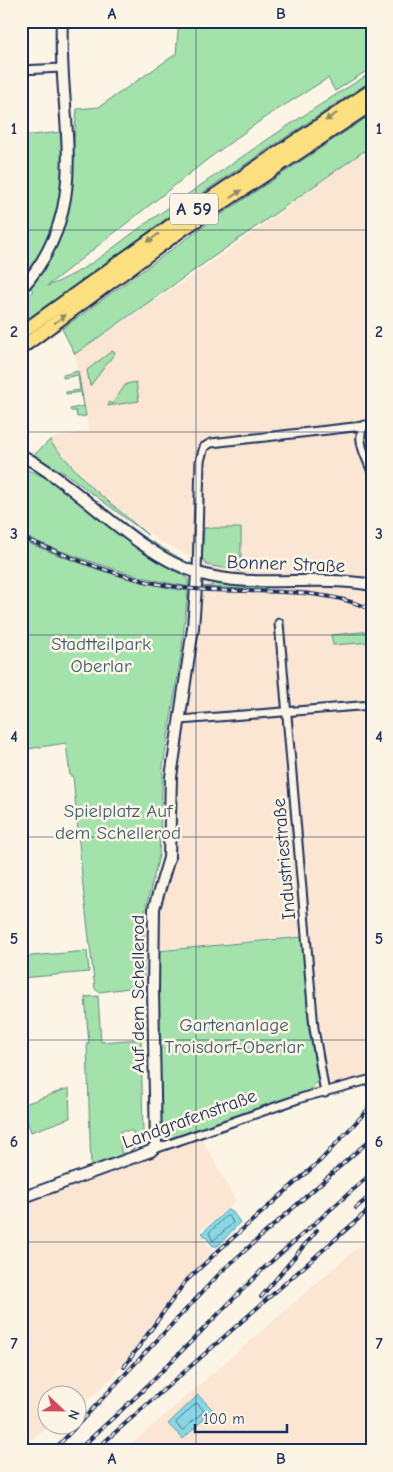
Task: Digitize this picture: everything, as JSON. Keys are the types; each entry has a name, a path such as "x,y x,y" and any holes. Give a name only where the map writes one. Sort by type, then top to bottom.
{"highway":[{"name":"A 59","path":"21,334 178,220 372,90"},
{"name":"A 59","path":"21,348 183,229 372,104"}],"street":[{"path":"21,289 43,261 55,237 68,190 69,159 62,68 62,21"},
{"path":"21,70 62,68"},
{"path":"368,425 361,433 361,441 372,472"},
{"path":"197,573 200,461 204,447 211,443 368,425"},
{"name":"Bonner Straße","path":"22,457 56,475 74,491 156,552 197,573 240,582 338,582 372,585"},
{"name":"Auf dem Schellerod","path":"155,1148 153,922 157,894 169,858 171,778 193,628 197,573"},
{"name":"Industriestraße","path":"279,623 314,1028 325,1093"},
{"path":"180,720 372,705"},
{"name":"Landgrafenstraße","path":"21,1198 155,1148 274,1107 372,1079"}],"shaded area":[{"path":"359,155 366,156 372,162 372,1076 331,1087 320,1024 310,935 158,950 158,915 161,895 173,862 174,787 197,636 203,563 160,541 125,515 76,472 52,444 51,439 89,431 75,354 201,270"},
{"path":"202,1139 236,1201 199,1232 212,1251 172,1295 113,1377 88,1400 88,1384 38,1384 39,1434 21,1445 21,1294 24,1292 21,1287 21,1204"},
{"path":"372,1235 372,1451 124,1451 135,1441"}],"green space":[{"path":"179,21 372,21 372,73 365,72 335,91 328,78 264,118 208,159 47,286 76,273 90,264 233,163 339,93 366,76 372,75 372,80 208,189 21,325 21,299 33,291 29,285 45,264 56,244 63,223 71,179 77,109 99,107 176,54"},
{"path":"372,114 372,162 364,151 75,354 62,329 211,221"},
{"path":"63,132 61,191 58,208 47,242 24,276 21,273 21,136"},
{"path":"112,351 115,353 90,386 87,370"},
{"path":"78,371 86,416 77,417 76,411 71,411 70,409 83,406 81,392 66,394 66,392 80,390 78,375 63,378 63,375"},
{"path":"136,382 139,401 108,406 109,402 112,404 126,384"},
{"path":"51,439 52,444 89,485 148,535 66,474 34,455"},
{"path":"21,469 34,472 98,511 178,569 178,572 188,579 188,587 103,566 21,535"},
{"path":"71,483 142,536 183,560 158,550 143,540 109,515"},
{"path":"204,528 241,528 241,571 207,565 202,558"},
{"name":"Stadtteilpark Oberlar","path":"21,540 103,571 188,591 181,656 163,767 159,856 144,915 144,986 99,992 95,989 73,776 70,776 66,743 21,750"},
{"path":"212,581 266,585 266,590 202,587 212,586"},
{"path":"372,631 372,642 333,645 331,635"},
{"name":"Gartenanlage Troisdorf-Oberlar","path":"302,937 309,1030 318,1080 312,1089 171,1138 165,1136 161,1130 158,951"},
{"path":"87,951 89,972 21,978 21,957"},
{"path":"98,996 101,1042 141,1039 143,1134 140,1144 129,1152 133,1148 133,1131 121,1131 121,1153 126,1153 91,1168 87,1043 89,1043 85,997"},
{"path":"69,1088 70,1118 31,1132 22,1105"}],"water":[{"path":"227,1210 231,1210 240,1222 218,1246 213,1246 202,1233"},
{"path":"198,1395 213,1410 183,1439 168,1424"}],"railway":[{"path":"21,537 121,575 163,585 206,590 305,593 351,602 372,610"},
{"path":"124,1367 185,1282 321,1160 372,1105"},
{"path":"53,1451 222,1271 372,1138"},
{"path":"77,1451 139,1394 264,1268 372,1173"},
{"path":"356,1208 372,1194"},
{"path":"94,1451 372,1207"},
{"path":"261,1297 317,1230"}],"park label":[{"name":"Spielplatz Auf dem Schellerod","path":"118,821"}]}
